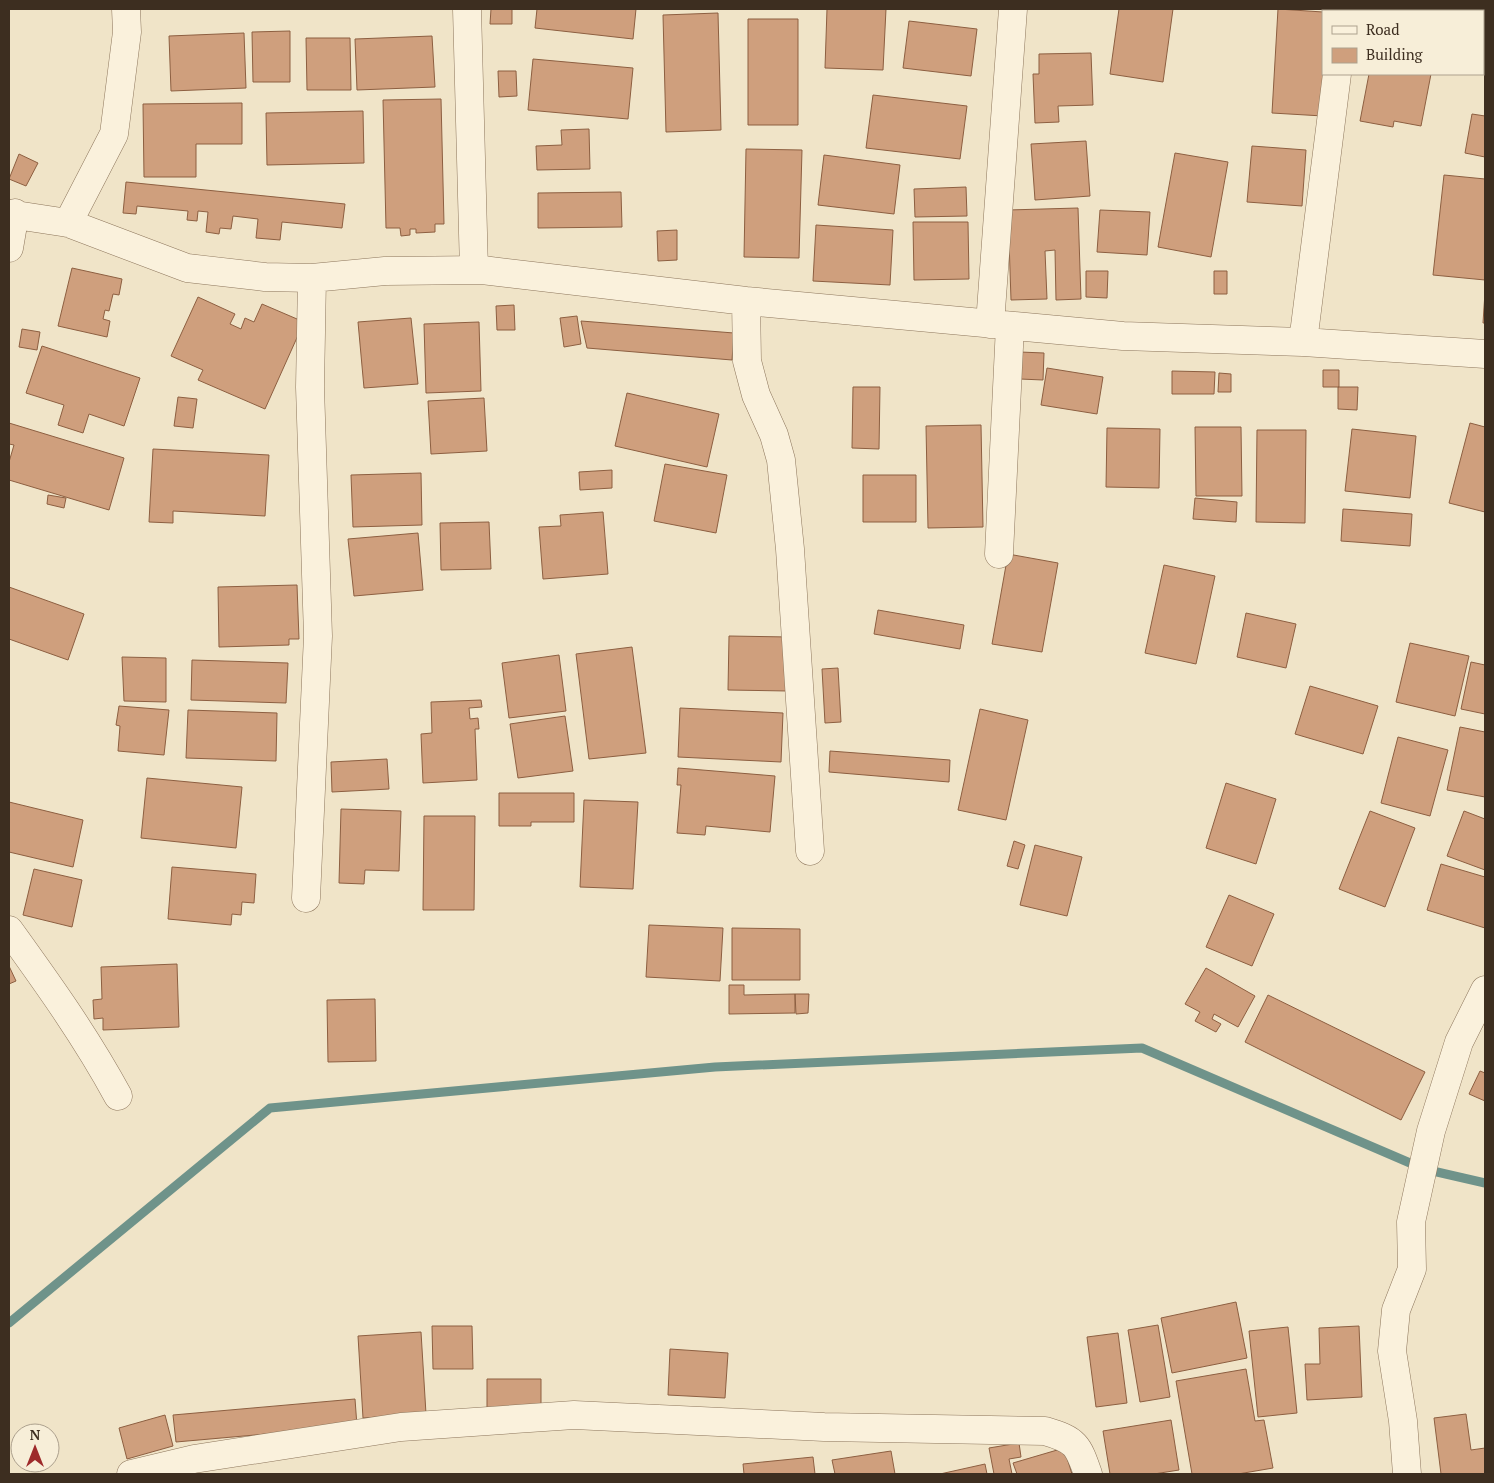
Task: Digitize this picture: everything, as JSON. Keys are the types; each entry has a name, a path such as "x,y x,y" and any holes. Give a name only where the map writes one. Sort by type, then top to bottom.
{"street":[{"path":"68,223 114,134 127,32 126,9"},
{"path":"467,9 474,270"},
{"path":"999,554 1000,325 1012,9"},
{"path":"1350,9 1362,10"},
{"path":"1302,342 1337,75"},
{"path":"9,248 12,214 68,223 187,268 266,277 312,278 385,271 474,270 746,301 1123,336 1302,342 1485,354"},
{"path":"306,898 318,636 310,387 312,278"},
{"path":"746,301 747,360 756,395 774,435 781,460 791,558 810,851"},
{"path":"9,930 45,978 98,1059 118,1096"},
{"path":"1407,1474 1403,1421 1392,1351 1396,1310 1412,1269 1411,1222 1431,1131 1459,1042 1485,990"},
{"path":"131,1474 194,1459 401,1427 574,1415 824,1427 1045,1431 1063,1436 1079,1448 1088,1474"}],"building":[{"path":"491,9 512,9 512,24 490,24"},
{"path":"537,9 636,9 633,39 535,28"},
{"path":"827,9 886,9 883,70 825,68"},
{"path":"1119,9 1173,9 1163,82 1110,74"},
{"path":"1278,9 1322,12 1322,75 1326,75 1323,116 1272,113"},
{"path":"718,13 721,130 666,132 663,15"},
{"path":"748,19 798,19 798,125 748,125"},
{"path":"909,21 977,29 971,76 903,68"},
{"path":"290,31 290,82 253,82 252,32"},
{"path":"244,33 246,88 171,91 169,36"},
{"path":"432,36 435,87 357,90 355,39"},
{"path":"306,38 350,38 351,90 307,90"},
{"path":"1091,53 1093,105 1058,106 1059,122 1035,123 1033,74 1039,74 1039,54"},
{"path":"533,59 633,68 628,119 528,110"},
{"path":"498,71 516,71 517,96 499,97"},
{"path":"1369,75 1431,75 1421,126 1394,121 1393,127 1360,121"},
{"path":"873,95 967,106 960,159 866,148"},
{"path":"441,99 444,224 435,224 435,232 416,233 416,229 410,229 410,235 401,236 400,228 386,228 383,100"},
{"path":"242,103 242,144 196,144 196,177 144,177 143,104"},
{"path":"363,111 364,163 267,165 266,113"},
{"path":"1472,114 1485,116 1485,157 1465,153"},
{"path":"589,129 590,169 537,170 536,146 562,145 561,130"},
{"path":"1086,141 1090,196 1035,200 1031,144"},
{"path":"1252,146 1306,150 1302,206 1247,202"},
{"path":"746,149 802,150 799,258 744,257"},
{"path":"1175,153 1228,162 1211,257 1158,247"},
{"path":"19,154 38,163 26,186 9,179"},
{"path":"824,155 900,165 894,214 818,205"},
{"path":"1444,175 1485,179 1485,280 1433,275"},
{"path":"126,182 345,204 342,228 282,222 280,240 256,238 258,219 233,216 231,229 220,228 219,234 206,232 208,212 198,211 197,221 187,220 188,211 137,206 136,214 123,213"},
{"path":"966,187 967,216 915,217 914,189"},
{"path":"621,192 622,227 538,228 538,193"},
{"path":"1078,208 1081,299 1056,300 1055,250 1045,251 1047,299 1011,300 1008,210"},
{"path":"1100,210 1150,212 1147,255 1097,252"},
{"path":"913,222 968,222 969,279 914,280"},
{"path":"816,225 893,230 890,285 813,281"},
{"path":"677,230 677,260 658,261 657,231"},
{"path":"72,268 122,279 119,295 113,294 109,311 105,310 103,319 110,321 107,337 58,326"},
{"path":"1086,271 1108,271 1107,298 1086,297"},
{"path":"1214,271 1227,271 1227,294 1214,294"},
{"path":"1485,292 1485,323 1483,323"},
{"path":"198,297 235,314 230,324 241,329 245,318 254,322 262,304 304,322 265,409 198,380 203,370 171,356"},
{"path":"514,305 515,330 497,330 496,306"},
{"path":"577,316 581,344 564,347 560,318"},
{"path":"411,318 418,384 364,388 358,322"},
{"path":"581,321 734,333 732,360 587,348"},
{"path":"479,322 481,391 426,393 424,324"},
{"path":"22,329 40,332 37,350 19,347"},
{"path":"42,346 140,378 124,426 89,414 83,433 58,425 64,405 26,393"},
{"path":"1020,352 1044,353 1043,380 1020,379"},
{"path":"1047,368 1103,377 1097,414 1041,405"},
{"path":"1323,370 1339,370 1339,387 1323,387"},
{"path":"1172,371 1215,372 1214,394 1172,394"},
{"path":"1219,373 1231,374 1231,392 1218,392"},
{"path":"853,387 880,387 879,449 852,448"},
{"path":"1338,387 1358,387 1357,410 1338,409"},
{"path":"627,393 719,414 707,467 615,446"},
{"path":"178,397 197,399 193,428 174,426"},
{"path":"484,398 487,451 431,454 428,401"},
{"path":"9,423 124,458 109,510 9,480 9,462 14,445 9,444"},
{"path":"1470,423 1485,427 1485,512 1449,503"},
{"path":"981,425 983,527 928,528 926,426"},
{"path":"1195,427 1241,427 1242,496 1196,496"},
{"path":"1107,428 1160,429 1159,488 1106,487"},
{"path":"1352,429 1416,436 1410,498 1345,491"},
{"path":"1257,430 1306,430 1305,523 1256,522"},
{"path":"153,449 269,455 265,516 173,511 173,523 149,522"},
{"path":"665,464 727,475 716,533 654,521"},
{"path":"612,470 612,488 580,490 579,472"},
{"path":"421,473 422,525 353,527 351,475"},
{"path":"863,475 916,475 916,522 863,522"},
{"path":"48,495 66,498 64,508 47,504"},
{"path":"1195,498 1237,502 1236,522 1193,519"},
{"path":"1343,509 1412,514 1410,546 1341,541"},
{"path":"603,512 608,574 543,579 539,527 561,526 560,515"},
{"path":"489,522 491,569 441,570 440,523"},
{"path":"418,533 423,590 354,596 348,539"},
{"path":"1008,554 1058,563 1042,652 992,644"},
{"path":"1164,565 1215,576 1196,664 1145,653"},
{"path":"297,585 299,639 289,639 289,645 219,647 218,587"},
{"path":"9,587 84,614 68,660 9,639"},
{"path":"878,610 964,625 960,649 874,634"},
{"path":"1246,613 1296,624 1286,668 1237,657"},
{"path":"729,636 789,637 788,691 728,690"},
{"path":"1410,643 1469,656 1455,716 1396,702"},
{"path":"632,647 646,753 589,759 576,654"},
{"path":"559,655 566,711 509,718 502,663"},
{"path":"122,657 166,658 166,702 124,701"},
{"path":"192,660 288,663 286,703 191,700"},
{"path":"1471,662 1485,665 1485,714 1461,709"},
{"path":"838,668 841,722 825,723 822,669"},
{"path":"1310,686 1378,706 1363,754 1295,734"},
{"path":"481,700 482,707 469,708 470,719 478,718 479,729 475,729 477,780 423,783 421,734 432,733 431,702"},
{"path":"119,706 169,710 164,755 118,751 120,726 116,725"},
{"path":"680,708 783,713 781,762 678,757"},
{"path":"980,709 1028,720 1006,820 958,810"},
{"path":"188,710 277,713 276,761 186,758"},
{"path":"565,716 573,771 518,778 510,724"},
{"path":"1460,727 1485,732 1485,797 1447,790"},
{"path":"1398,737 1448,750 1430,816 1381,803"},
{"path":"830,751 950,760 949,782 829,772"},
{"path":"387,759 389,789 332,792 331,762"},
{"path":"678,768 775,776 770,832 706,826 705,835 677,833 681,785 677,785"},
{"path":"147,778 242,787 236,848 141,838"},
{"path":"1226,783 1276,799 1256,864 1206,848"},
{"path":"499,793 574,793 574,822 531,822 531,826 499,826"},
{"path":"584,800 638,802 633,889 580,887"},
{"path":"9,802 83,820 73,867 9,852"},
{"path":"341,809 401,811 399,871 365,870 364,884 339,883"},
{"path":"1370,811 1415,828 1385,907 1339,889"},
{"path":"1464,811 1485,819 1485,870 1447,856"},
{"path":"424,816 475,816 474,910 423,910"},
{"path":"1014,841 1025,845 1018,869 1007,866"},
{"path":"1035,845 1082,857 1067,916 1020,905"},
{"path":"1441,864 1485,877 1485,928 1427,910"},
{"path":"172,867 256,874 254,903 242,902 241,915 232,914 231,925 168,919"},
{"path":"34,869 82,880 72,927 23,915"},
{"path":"1229,895 1274,914 1252,966 1206,947"},
{"path":"649,925 723,928 720,981 646,977"},
{"path":"732,928 800,929 800,980 732,980"},
{"path":"177,964 179,1027 103,1030 103,1018 94,1019 93,1000 102,999 101,967"},
{"path":"9,966 16,981 9,984"},
{"path":"1206,968 1255,996 1238,1027 1214,1014 1212,1019 1221,1024 1216,1032 1195,1021 1200,1012 1185,1004"},
{"path":"729,985 744,985 744,995 795,994 795,1013 729,1014"},
{"path":"795,994 809,994 808,1013 796,1014"},
{"path":"1268,995 1425,1072 1401,1120 1245,1042"},
{"path":"375,999 376,1061 328,1062 327,1000"},
{"path":"1480,1071 1485,1073 1485,1101 1469,1094"},
{"path":"1236,1302 1247,1358 1172,1373 1161,1318"},
{"path":"1158,1325 1170,1397 1140,1402 1128,1330"},
{"path":"432,1326 472,1326 473,1369 433,1369"},
{"path":"1359,1326 1362,1397 1307,1400 1305,1364 1320,1364 1319,1328"},
{"path":"1288,1327 1297,1413 1258,1417 1249,1331"},
{"path":"421,1332 426,1414 363,1418 358,1336"},
{"path":"1118,1333 1127,1403 1096,1407 1087,1337"},
{"path":"670,1349 728,1353 725,1398 668,1395"},
{"path":"1246,1369 1255,1421 1264,1420 1273,1468 1238,1474 1192,1474 1176,1381"},
{"path":"487,1379 541,1379 541,1412 487,1412"},
{"path":"355,1399 357,1426 176,1442 173,1415"},
{"path":"1466,1414 1471,1450 1485,1448 1485,1474 1441,1474 1434,1418"},
{"path":"165,1415 173,1446 127,1459 119,1428"},
{"path":"1171,1420 1179,1470 1154,1474 1110,1474 1103,1431"},
{"path":"1019,1443 1021,1457 1009,1459 1012,1474 994,1474 989,1448"},
{"path":"1064,1448 1072,1474 1017,1474 1013,1463"},
{"path":"891,1451 895,1474 835,1474 832,1460"},
{"path":"813,1457 815,1474 744,1474 743,1464"},
{"path":"985,1464 987,1474 940,1474"}],"waterway":[{"path":"9,1323 270,1108 715,1067 1142,1048 1424,1169 1485,1183"}]}
